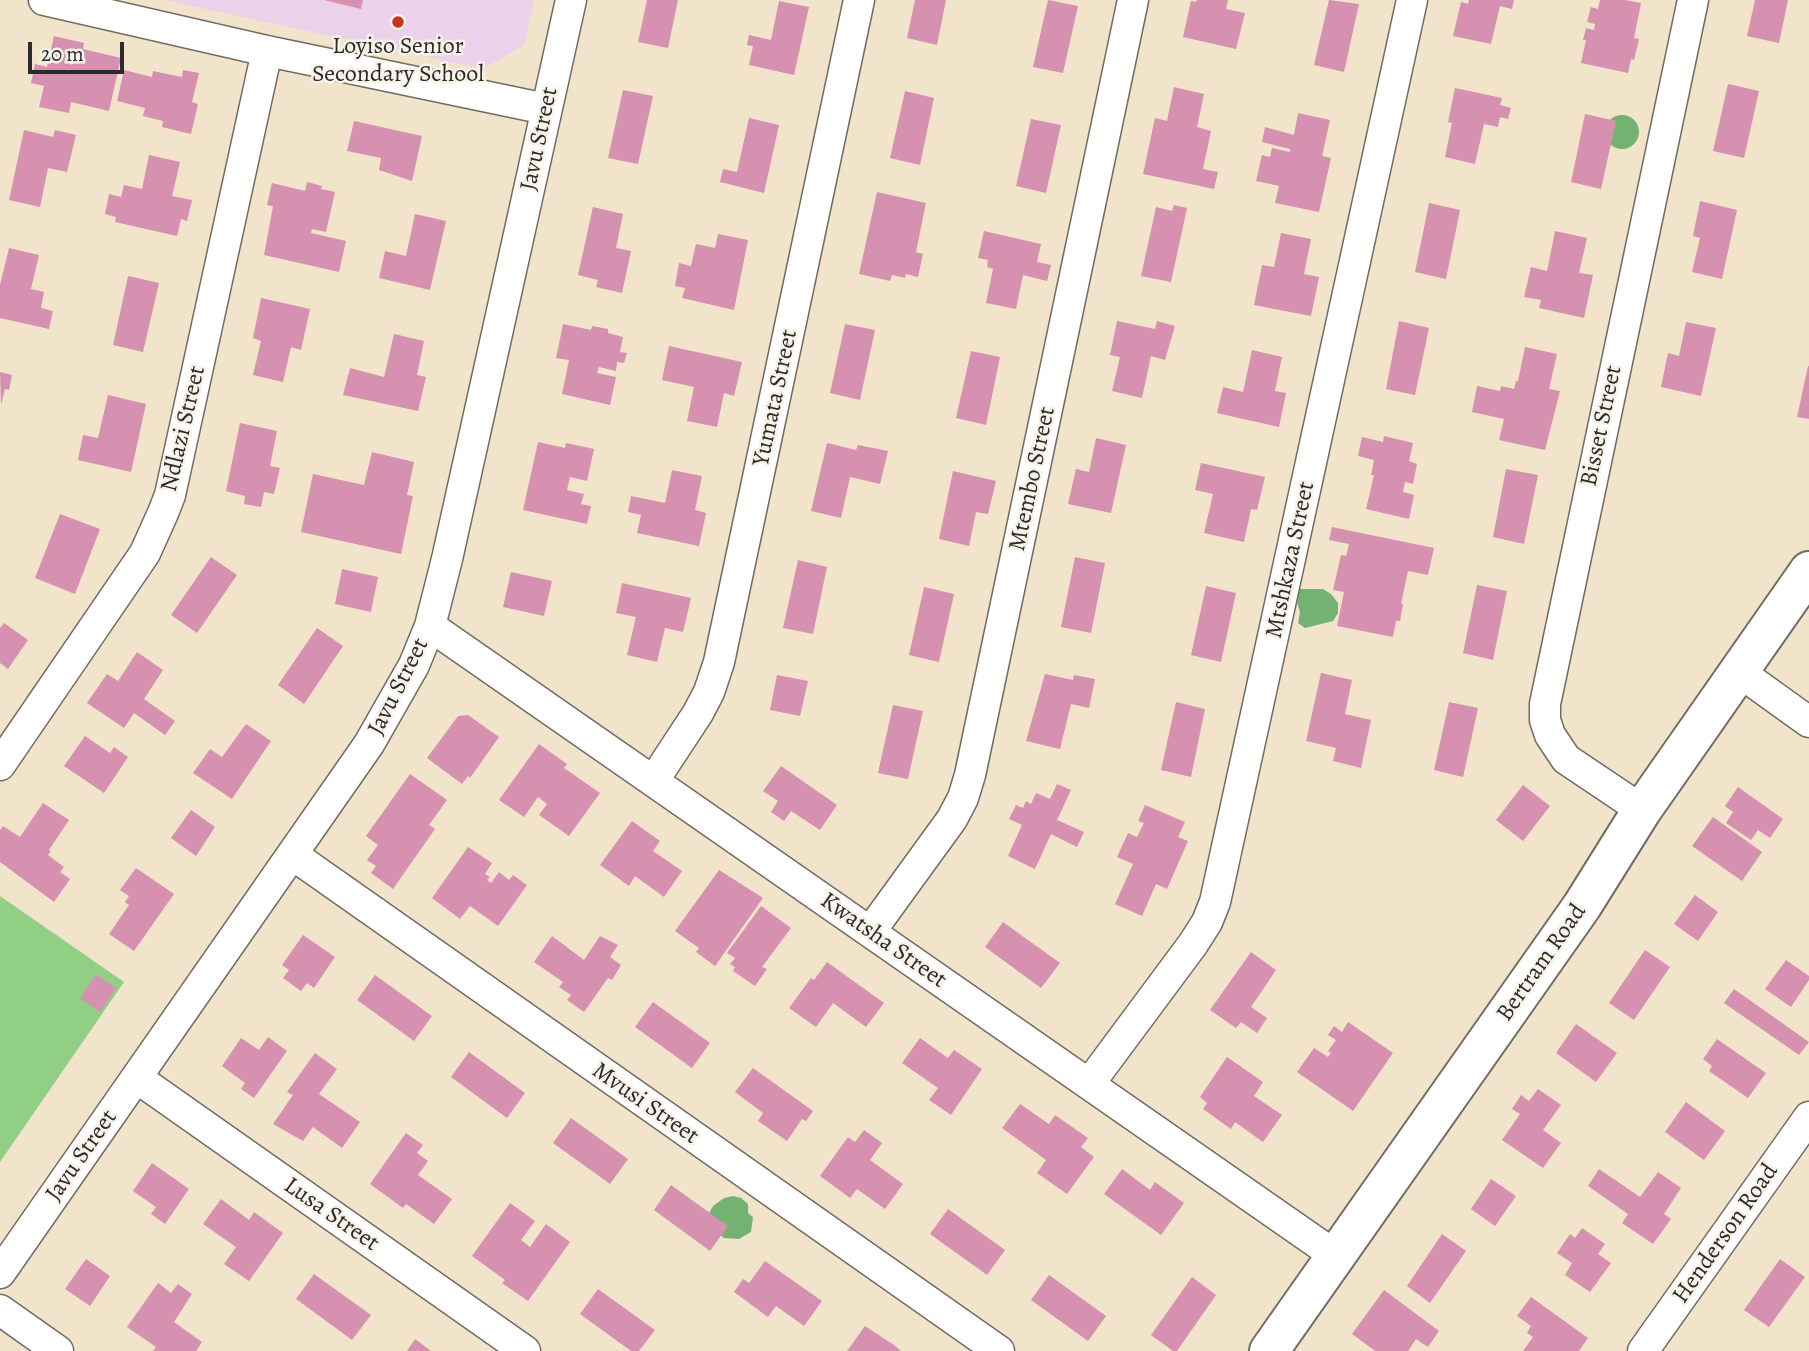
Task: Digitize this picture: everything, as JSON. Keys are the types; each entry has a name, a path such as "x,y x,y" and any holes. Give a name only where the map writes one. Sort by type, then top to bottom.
{"street":[{"path":"44,0 267,51 546,109"},
{"name":"Javu Street","path":"0,1273 369,744 414,665 430,626 447,559 571,0"},
{"name":"Yumata Street","path":"654,780 698,713 709,692 719,662 859,0"},
{"name":"Mtembo Street","path":"870,932 951,819 963,798 970,775 1133,0"},
{"name":"Mtshkaza Street","path":"1089,1084 1193,944 1216,902 1412,0"},
{"name":"Bisset Street","path":"1642,810 1566,759 1550,735 1545,720 1545,704 1693,0"},
{"name":"Ndlazi Street","path":"0,765 145,553 167,504 267,51"},
{"name":"Bertram Road","path":"1269,1351 1582,906 1642,810 1809,571"},
{"name":"Kwatsha Street","path":"430,626 1336,1256"},
{"path":"1738,670 1809,722"},
{"name":"Mvusi Street","path":"293,855 999,1351"},
{"name":"Lusa Street","path":"137,1078 525,1351"},
{"name":"Henderson Road","path":"1643,1351 1809,1117"},
{"path":"0,1310 58,1351"}],"shaded area":[{"name":"Loyiso Senior Secondary School","path":"164,0 534,0 525,44 483,69"}],"green space":[{"path":"1622,115 1634,120 1639,132 1634,144 1622,149 1610,144 1605,132 1610,120"},
{"path":"1299,589 1323,589 1331,594 1338,603 1338,613 1333,621 1305,628 1298,623"},
{"path":"0,896 124,982 0,1162"},
{"path":"733,1196 748,1204 748,1213 753,1217 751,1232 739,1239 724,1238 710,1226 706,1218 713,1206 724,1198"}],"building":[{"path":"324,0 363,0 361,9"},
{"path":"647,0 678,0 668,48 638,42"},
{"path":"915,0 946,0 937,45 907,38"},
{"path":"1048,0 1078,6 1063,73 1033,67"},
{"path":"1228,0 1226,9 1245,13 1236,49 1183,37 1191,1"},
{"path":"1329,0 1359,4 1344,72 1314,65"},
{"path":"1469,0 1514,0 1512,9 1500,6 1491,44 1453,36 1461,2 1468,4"},
{"path":"1600,0 1641,3 1634,38 1639,39 1628,73 1581,63 1586,28 1594,30 1595,24 1587,22 1591,7 1598,9"},
{"path":"1755,0 1788,0 1779,43 1747,36"},
{"path":"779,1 809,7 794,75 749,65 753,46 747,45 749,35 771,40"},
{"path":"54,36 84,43 83,49 121,58 109,111 71,102 69,113 39,107 44,86 31,83 35,64 47,67"},
{"path":"124,70 152,77 153,71 182,77 183,70 199,73 192,102 198,104 191,134 162,127 163,121 143,116 145,108 117,101"},
{"path":"1728,84 1759,91 1744,158 1713,151"},
{"path":"1174,87 1204,94 1197,127 1211,131 1203,169 1218,172 1214,189 1143,174 1155,118 1167,121"},
{"path":"1455,88 1502,98 1500,105 1511,108 1508,119 1500,117 1498,127 1484,124 1475,164 1445,157"},
{"path":"623,90 653,96 638,164 608,158"},
{"path":"905,91 934,98 920,165 890,158"},
{"path":"1298,113 1330,120 1322,156 1331,158 1319,212 1275,203 1279,186 1256,181 1262,155 1270,157 1272,148 1290,152 1290,149 1262,142 1265,127 1294,135"},
{"path":"1585,114 1616,121 1601,189 1571,182"},
{"path":"749,118 779,125 764,193 720,182 723,169 737,172"},
{"path":"1031,119 1061,125 1046,193 1016,186"},
{"path":"354,121 422,136 412,181 379,170 381,158 347,151"},
{"path":"24,130 53,137 55,130 76,135 67,172 48,168 40,207 9,200"},
{"path":"149,155 180,162 172,196 192,200 187,221 181,219 177,236 115,222 116,217 105,214 109,194 121,197 124,185 142,189"},
{"path":"307,182 335,192 326,232 312,229 311,233 346,241 339,272 264,255 273,206 267,205 272,183 305,191"},
{"path":"877,192 926,203 916,252 923,254 918,277 892,275 890,281 859,274"},
{"path":"1700,201 1737,210 1722,279 1692,272 1700,238 1693,236"},
{"path":"1429,203 1460,210 1446,279 1415,272"},
{"path":"1174,205 1187,208 1171,282 1141,276 1156,207 1172,211"},
{"path":"593,207 623,214 616,248 631,251 622,293 596,287 598,280 578,275"},
{"path":"415,214 446,221 430,290 379,278 385,251 406,256"},
{"path":"984,231 1041,244 1037,262 1051,265 1047,281 1023,275 1016,309 986,303 993,269 987,267 988,260 978,258"},
{"path":"1555,231 1587,238 1579,273 1593,275 1584,318 1539,308 1541,300 1524,297 1531,267 1547,271"},
{"path":"1281,233 1311,239 1304,274 1319,277 1311,316 1254,305 1262,265 1274,267"},
{"path":"718,234 748,240 734,310 682,298 685,288 675,286 679,263 691,266 696,244 715,248"},
{"path":"9,248 39,255 31,289 44,292 41,308 53,311 49,329 0,318 0,285"},
{"path":"128,276 159,283 143,352 113,345"},
{"path":"261,298 310,309 301,350 291,347 283,382 253,375 261,341 253,338"},
{"path":"1117,321 1155,329 1157,321 1175,326 1165,360 1151,356 1142,398 1112,391 1120,357 1110,355"},
{"path":"1399,321 1429,328 1415,395 1386,389"},
{"path":"1686,322 1716,328 1701,396 1661,387 1668,353 1679,356"},
{"path":"563,324 591,330 592,326 608,329 608,333 623,337 620,352 627,353 624,363 617,362 616,371 599,367 597,373 616,377 610,405 562,394 569,360 556,358"},
{"path":"845,324 875,330 860,400 830,393"},
{"path":"394,334 424,341 417,375 426,377 418,411 343,395 350,368 384,377"},
{"path":"669,346 742,362 734,396 724,393 717,427 687,421 694,387 662,380"},
{"path":"1525,347 1557,354 1549,389 1560,391 1545,450 1499,440 1504,419 1472,412 1477,386 1500,391 1501,386 1514,389"},
{"path":"1252,350 1282,357 1275,391 1286,393 1279,427 1217,413 1223,387 1243,392"},
{"path":"971,351 1000,357 986,425 956,418"},
{"path":"1809,366 1809,419 1797,417"},
{"path":"0,372 12,375 9,390 5,389 1,405"},
{"path":"108,395 146,404 131,472 78,460 83,435 98,438"},
{"path":"240,423 277,431 270,466 280,468 274,494 264,492 261,507 244,504 245,496 226,491"},
{"path":"1384,436 1413,443 1409,461 1417,464 1413,484 1405,482 1403,492 1414,495 1409,519 1366,509 1374,475 1371,475 1374,460 1358,456 1362,437 1383,442"},
{"path":"1096,438 1126,445 1111,513 1068,504 1076,469 1089,472"},
{"path":"538,442 565,448 566,443 594,449 587,481 570,477 567,490 584,494 581,504 591,506 587,524 523,510"},
{"path":"827,443 856,450 858,445 888,451 880,484 850,477 841,518 811,511"},
{"path":"372,452 414,462 407,495 413,496 401,554 301,532 313,474 364,485"},
{"path":"1201,463 1265,477 1257,510 1251,509 1244,542 1204,533 1213,494 1195,490"},
{"path":"1506,469 1538,475 1524,544 1493,537"},
{"path":"672,470 702,476 695,510 706,513 699,546 637,533 641,515 628,512 631,496 665,503"},
{"path":"953,471 996,481 988,514 976,512 969,546 939,539"},
{"path":"60,514 100,529 75,594 35,578"},
{"path":"1332,527 1434,548 1428,575 1408,571 1400,621 1396,621 1393,637 1337,626 1344,592 1333,590 1341,555 1346,556 1349,544 1329,540"},
{"path":"211,557 237,575 197,633 171,615"},
{"path":"1075,557 1105,563 1091,633 1061,627"},
{"path":"798,560 827,567 813,634 783,628"},
{"path":"342,569 378,577 371,612 335,604"},
{"path":"511,572 552,581 544,616 503,607"},
{"path":"622,583 691,598 683,632 665,628 657,662 627,655 636,617 616,613"},
{"path":"1477,585 1507,591 1493,660 1463,653"},
{"path":"1206,586 1236,593 1221,662 1191,655"},
{"path":"924,587 954,594 939,662 909,655"},
{"path":"4,623 28,640 8,669 0,663 0,628"},
{"path":"317,628 343,646 304,704 278,685"},
{"path":"137,652 163,670 144,699 175,721 165,735 134,713 124,728 87,703 107,674 118,681"},
{"path":"1321,673 1352,680 1345,714 1371,720 1361,768 1333,761 1336,748 1306,741"},
{"path":"1045,674 1073,680 1074,675 1095,679 1089,708 1071,704 1060,749 1026,741"},
{"path":"777,675 808,681 800,716 770,710"},
{"path":"1176,702 1205,709 1191,777 1161,770"},
{"path":"1449,702 1478,708 1463,777 1434,770"},
{"path":"893,705 923,711 908,779 878,773"},
{"path":"468,715 499,737 470,778 468,776 462,784 427,758 458,716"},
{"path":"246,724 271,741 232,799 193,773 210,749 222,757"},
{"path":"85,736 110,753 114,747 128,757 104,793 64,766"},
{"path":"539,744 567,764 564,768 600,793 569,836 539,815 547,804 538,797 524,817 499,800"},
{"path":"781,766 837,805 820,830 791,811 784,821 771,812 778,801 763,791"},
{"path":"410,774 447,800 429,825 435,829 393,889 371,873 376,866 367,860 378,845 366,836"},
{"path":"1057,784 1071,790 1057,820 1084,832 1077,847 1051,834 1035,869 1008,856 1022,825 1009,819 1016,805 1023,808 1026,801 1031,804 1036,793 1050,799"},
{"path":"1523,785 1550,806 1523,841 1496,820"},
{"path":"1738,787 1783,819 1770,838 1758,830 1751,840 1726,823 1733,812 1725,806"},
{"path":"43,803 69,820 48,855 64,867 60,872 70,879 54,902 0,862 0,830 3,826 20,837"},
{"path":"1145,805 1185,822 1178,837 1188,841 1167,889 1156,884 1142,916 1115,904 1133,864 1117,857 1128,833 1137,837 1144,823 1138,821"},
{"path":"191,810 215,827 196,856 171,838"},
{"path":"1713,817 1762,852 1742,881 1692,846"},
{"path":"632,821 660,841 653,851 682,871 664,897 635,876 629,886 600,865"},
{"path":"468,847 492,863 485,874 490,877 487,880 491,883 499,872 509,880 513,875 527,885 498,926 470,906 460,919 432,898"},
{"path":"136,868 174,894 134,951 109,934 129,905 125,902 129,896 120,890"},
{"path":"719,870 763,898 715,966 696,952 699,948 675,931"},
{"path":"1695,895 1718,912 1698,941 1674,924"},
{"path":"761,906 791,928 762,967 767,969 755,986 733,971 735,967 730,964 735,958 727,953"},
{"path":"1003,922 1060,963 1041,988 985,947"},
{"path":"303,935 335,957 314,988 307,983 301,991 283,978 289,970 282,965"},
{"path":"552,936 584,960 600,936 618,945 610,957 621,965 612,980 608,978 584,1012 567,1000 571,995 559,987 563,982 534,962"},
{"path":"1645,950 1670,967 1634,1020 1609,1003"},
{"path":"1251,952 1276,970 1251,1007 1267,1018 1257,1033 1241,1022 1236,1028 1210,1010"},
{"path":"1786,960 1809,976 1791,1007 1765,989"},
{"path":"827,962 884,1003 866,1027 833,1003 816,1027 789,1008 811,978 814,980"},
{"path":"96,974 116,988 100,1012 80,998"},
{"path":"375,975 432,1016 414,1041 357,1000"},
{"path":"1734,989 1809,1042 1799,1055 1724,1003"},
{"path":"653,1002 710,1043 692,1068 635,1027"},
{"path":"1348,1022 1393,1053 1353,1111 1297,1072 1314,1048 1328,1057 1331,1053 1328,1051 1336,1040 1328,1035 1334,1026 1342,1032"},
{"path":"1576,1024 1617,1053 1596,1082 1556,1053"},
{"path":"268,1037 287,1051 254,1098 241,1089 245,1083 222,1066 241,1038 259,1050"},
{"path":"920,1038 948,1058 954,1050 982,1069 951,1115 929,1100 938,1088 902,1063"},
{"path":"1717,1039 1766,1073 1748,1098 1709,1071 1712,1066 1703,1059"},
{"path":"469,1052 525,1093 507,1118 451,1077"},
{"path":"315,1053 337,1069 319,1094 360,1122 342,1148 313,1127 303,1141 273,1124 293,1095 287,1092"},
{"path":"1227,1057 1263,1082 1254,1096 1282,1115 1263,1142 1235,1122 1231,1129 1203,1109 1207,1103 1200,1097"},
{"path":"753,1068 813,1111 806,1121 802,1119 787,1141 758,1121 763,1113 735,1092"},
{"path":"1538,1089 1561,1105 1543,1130 1561,1143 1543,1168 1502,1140 1520,1114 1512,1109 1521,1095 1529,1101"},
{"path":"1686,1102 1725,1131 1704,1160 1665,1132"},
{"path":"1020,1104 1049,1124 1055,1115 1088,1138 1081,1147 1094,1157 1067,1194 1037,1173 1046,1160 1002,1128"},
{"path":"571,1118 628,1159 610,1184 553,1143"},
{"path":"864,1130 882,1143 870,1160 903,1184 885,1209 857,1189 850,1198 820,1176 848,1137 855,1142"},
{"path":"406,1133 423,1145 417,1153 428,1161 418,1175 452,1199 434,1224 406,1204 403,1208 370,1184"},
{"path":"152,1163 189,1189 165,1224 151,1214 156,1207 133,1191"},
{"path":"1122,1169 1150,1190 1155,1182 1184,1203 1161,1235 1104,1194"},
{"path":"1599,1169 1640,1197 1658,1172 1681,1188 1664,1214 1671,1219 1653,1244 1622,1223 1628,1214 1588,1186"},
{"path":"1491,1179 1516,1196 1495,1226 1471,1209"},
{"path":"671,1185 728,1226 710,1251 654,1210"},
{"path":"221,1199 249,1220 254,1212 283,1233 249,1281 224,1264 236,1247 203,1224"},
{"path":"510,1203 535,1221 521,1240 530,1247 546,1224 570,1242 528,1301 502,1283 505,1280 472,1256"},
{"path":"948,1209 1005,1250 987,1275 930,1234"},
{"path":"1582,1228 1605,1244 1598,1254 1611,1263 1590,1292 1565,1275 1572,1263 1557,1253 1570,1234 1575,1238"},
{"path":"1442,1234 1466,1251 1430,1303 1407,1286"},
{"path":"86,1259 110,1276 90,1306 65,1289"},
{"path":"1780,1259 1805,1277 1769,1327 1744,1310"},
{"path":"765,1261 822,1301 804,1326 776,1306 768,1317 734,1292 743,1279 749,1283"},
{"path":"314,1274 371,1315 352,1340 296,1299"},
{"path":"1049,1275 1106,1316 1088,1341 1031,1300"},
{"path":"1192,1277 1216,1295 1177,1351 1173,1351 1151,1335"},
{"path":"158,1283 171,1293 178,1284 192,1294 174,1322 202,1342 196,1351 153,1351 156,1347 127,1327"},
{"path":"598,1289 655,1330 639,1351 631,1351 580,1314"},
{"path":"1384,1290 1439,1331 1428,1347 1416,1339 1408,1351 1375,1351 1352,1334"},
{"path":"1531,1297 1588,1338 1579,1351 1523,1351 1533,1337 1527,1333 1531,1326 1517,1316"},
{"path":"865,1326 894,1345 901,1351 847,1351"},
{"path":"415,1339 431,1351 407,1351"}],"place":[{"name":"Loyiso Senior Secondary School","path":"398,22"}]}
